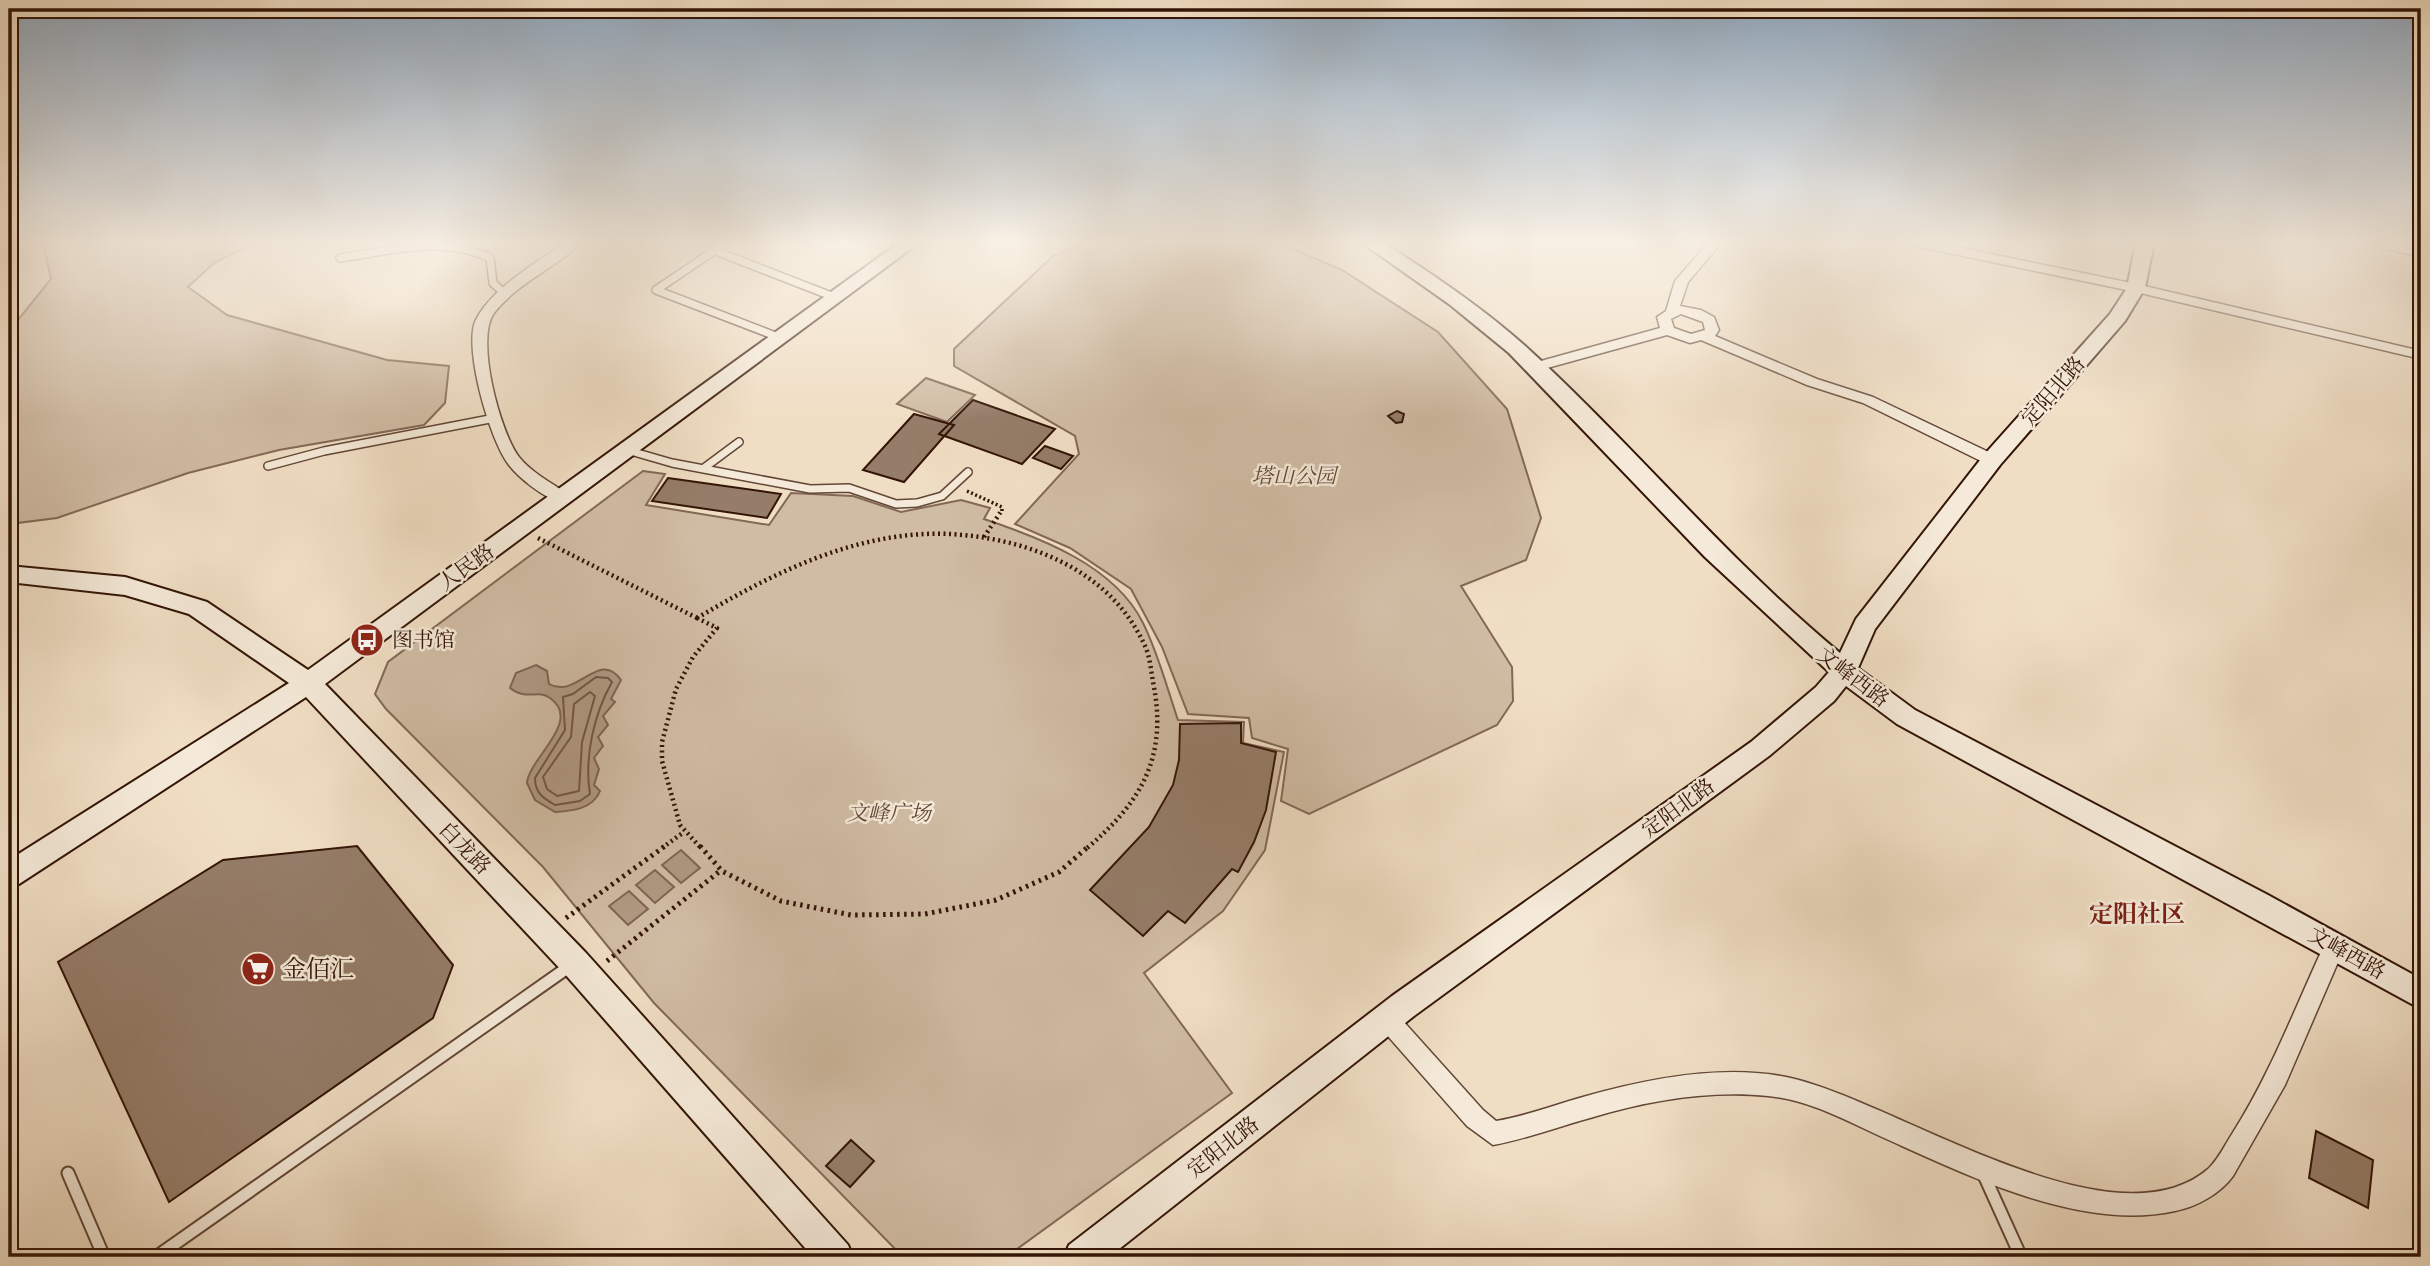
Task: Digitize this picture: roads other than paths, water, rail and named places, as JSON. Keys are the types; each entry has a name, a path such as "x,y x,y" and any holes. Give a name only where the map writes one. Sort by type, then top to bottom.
{"street":[{"path":"501,301 481,323 480,349 495,418 513,460 560,497"},
{"name":"人民路","path":"9,876 308,683 827,301"},
{"name":"文峰西路","path":"1456,301 1535,367 1793,630 1843,673 1906,717 2421,995"},
{"path":"1673,301 1673,312"},
{"name":"定阳北路","path":"1081,1257 1387,1019 1760,749 1825,694 1843,673 1865,625 1992,460 2118,317 2128,301"},
{"path":"2192,301 2421,355"},
{"path":"1704,337 1712,330 1709,320 1696,313 1673,312 1662,321 1668,330 1690,339 1704,337 1812,382 1868,400 1992,460"},
{"path":"1535,367 1668,330"},
{"name":"白龙路","path":"9,574 125,586 198,608 308,683 581,970 836,1257"},
{"path":"1387,1019 1475,1118 1493,1133 1523,1129 1595,1105 1684,1087 1769,1085 1823,1100 1979,1165 2081,1200 2139,1207 2188,1196 2217,1177 2258,1118 2334,946"}],"lane":[{"path":"685,301 778,337"},
{"path":"268,466 309,452 440,431 495,418"},
{"path":"704,468 740,442"},
{"path":"625,449 672,463 810,489 849,488 896,503 917,503 942,496 968,472"},
{"path":"156,1257 581,970"},
{"path":"1979,1165 2021,1257"},
{"path":"68,1173 104,1257"}],"water":[{"path":"536,665 547,671 549,684 559,687 569,686 604,669 613,672 621,680 611,699 615,702 603,716 608,725 598,737 603,746 594,758 599,769 594,785 600,791 592,802 581,808 555,812 535,800 527,783 536,762 552,740 561,717 559,707 550,698 541,694 521,694 510,688 516,673"},
{"path":"681,850 700,868 681,883 662,865"},
{"path":"655,870 674,887 655,903 636,885"},
{"path":"629,891 648,909 628,925 609,906"}],"place":[{"name":"图书馆","path":"367,640"},
{"name":"金佰汇","path":"258,969"}],"district":[{"name":"定阳社区","path":"2137,914"}],"park label":[{"name":"塔山公园","path":"1294,476"},
{"name":"文峰广场","path":"889,813"}]}
